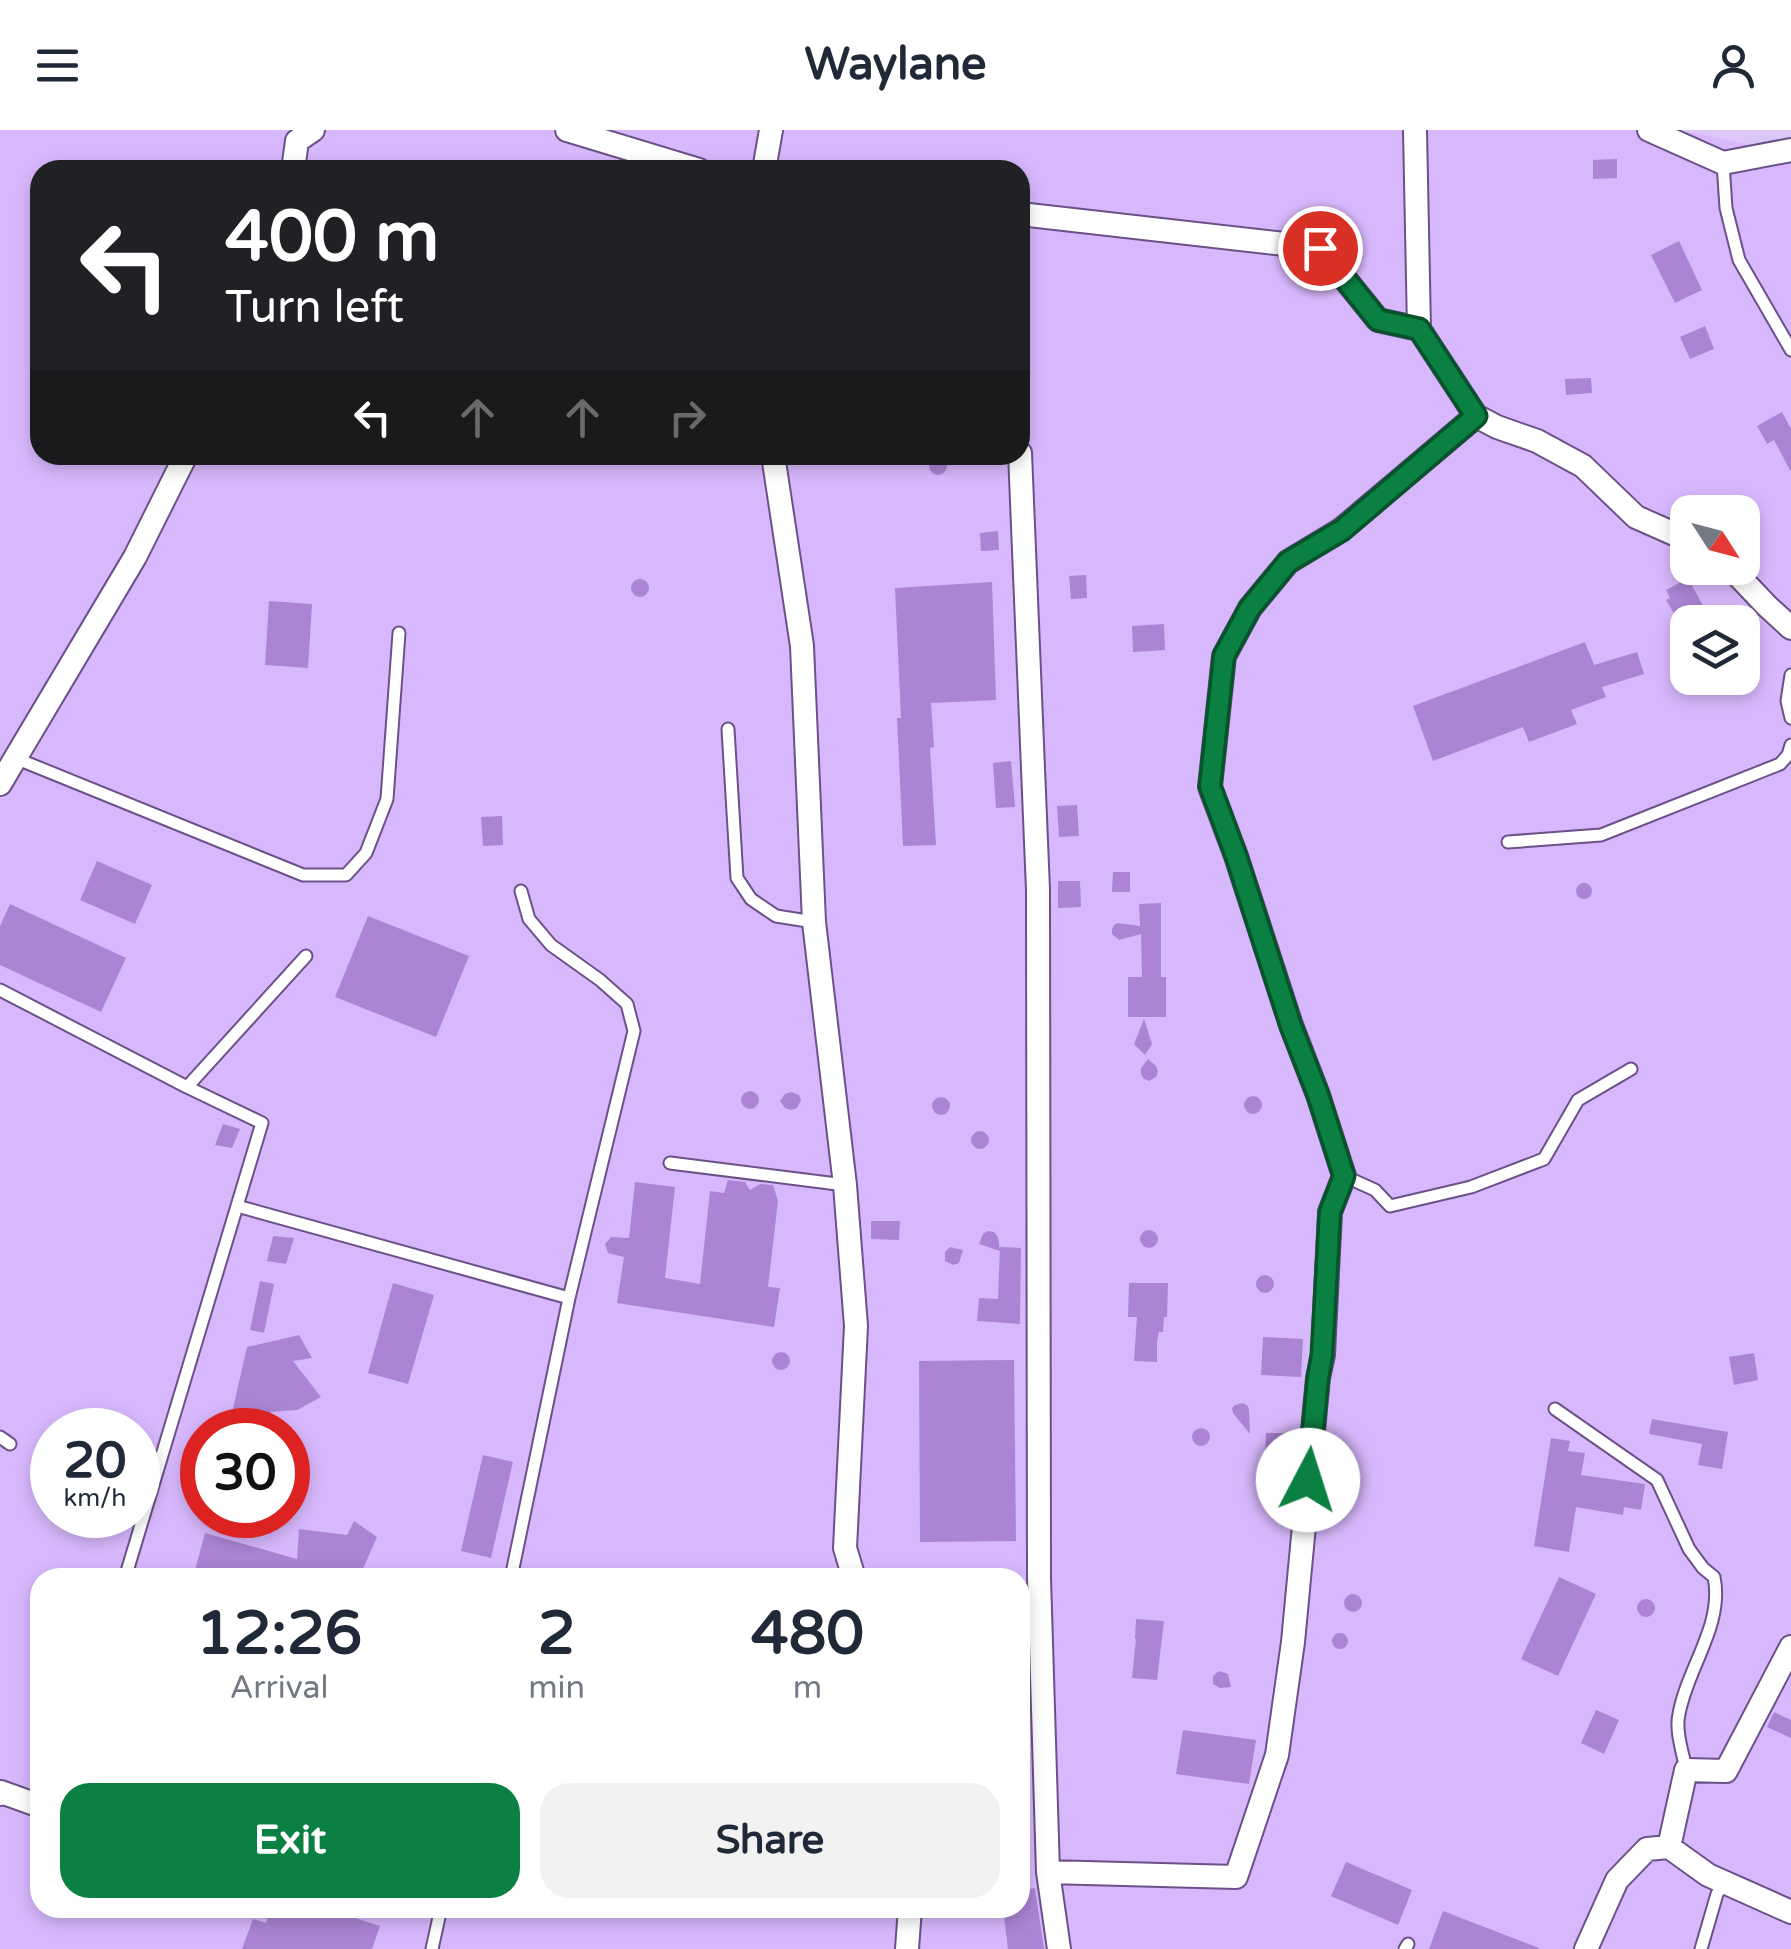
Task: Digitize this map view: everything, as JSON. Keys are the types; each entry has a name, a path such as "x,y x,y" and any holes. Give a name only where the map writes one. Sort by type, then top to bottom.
{"street":[{"path":"294,160 297,141 313,130"},
{"path":"567,130 666,160"},
{"path":"766,160 771,130"},
{"path":"1415,130 1419,329 1476,416 1537,441 1583,466 1636,517 1670,532"},
{"path":"1649,130 1723,163 1791,150"},
{"path":"1030,215 1320,248 1378,320 1419,329"},
{"path":"1048,1872 1236,1877 1277,1755 1293,1642 1322,1355 1330,1212 1344,1176 1210,786 1224,656 1250,608 1288,562 1342,530 1476,416"},
{"path":"0,784 135,557 181,465"},
{"path":"775,465 802,646 814,922 856,1326 846,1548 851,1568"},
{"path":"1020,465 1038,890 1039,1578 1048,1872 1059,1949"},
{"path":"1747,585 1791,628"},
{"path":"1670,1847 1686,1770 1726,1771 1791,1647"},
{"path":"0,1794 30,1802"},
{"path":"1586,1949 1617,1880 1647,1849 1670,1847 1708,1875 1791,1912"},
{"path":"907,1949 909,1918"}],"lane":[{"path":"1723,163 1726,208 1739,260 1791,350"},
{"path":"15,758 302,874 346,875 366,853 387,799 400,634"},
{"path":"1791,675 1787,701 1791,718"},
{"path":"728,729 737,878 752,900 776,916 814,922"},
{"path":"1508,842 1602,835 1780,764 1791,745"},
{"path":"513,1568 569,1298 634,1032 627,1004 551,945 529,918 521,891"},
{"path":"186,1087 306,956"},
{"path":"0,990 262,1123 129,1568"},
{"path":"1344,1176 1375,1190 1390,1206 1471,1188 1544,1160 1578,1100 1631,1068"},
{"path":"670,1163 844,1186"},
{"path":"237,1206 569,1298"},
{"path":"1555,1409 1657,1480 1688,1550 1714,1577 1718,1596 1678,1718 1686,1770"},
{"path":"1701,1949 1716,1894 1724,1882"},
{"path":"432,1949 439,1918"}],"shaded area":[{"path":"0,130 1678,130 1791,153 1791,1949 0,1949"}],"building":[{"path":"1617,159 1617,178 1593,179 1593,160"},
{"path":"1679,241 1702,290 1675,303 1651,255"},
{"path":"1705,326 1714,349 1690,359 1680,337"},
{"path":"1591,378 1592,393 1566,395 1565,379"},
{"path":"1782,412 1791,429 1791,472 1774,440 1767,444 1757,426"},
{"path":"930,465 946,465 938,475 929,466"},
{"path":"998,531 999,550 981,551 980,533"},
{"path":"1086,575 1087,598 1071,599 1069,576"},
{"path":"640,579 649,588 640,597 631,588"},
{"path":"992,582 996,700 931,703 936,845 903,846 895,588"},
{"path":"1675,585 1692,585 1703,605 1670,607 1666,590"},
{"path":"269,601 312,604 308,668 265,665"},
{"path":"1164,624 1165,650 1133,652 1132,626"},
{"path":"1585,642 1594,665 1637,652 1644,674 1602,687 1606,697 1571,710 1577,724 1529,742 1523,727 1433,761 1413,706"},
{"path":"1011,761 1015,807 996,808 993,763"},
{"path":"1077,805 1079,836 1059,837 1057,806"},
{"path":"502,816 503,845 483,846 481,817"},
{"path":"97,861 152,885 135,924 80,900"},
{"path":"1113,872 1130,872 1130,892 1112,892"},
{"path":"1058,881 1080,881 1081,907 1058,908"},
{"path":"1584,883 1592,891 1584,899 1576,891"},
{"path":"1161,903 1161,977 1166,977 1166,1017 1128,1017 1128,977 1142,977 1141,934 1119,940 1112,929 1118,923 1140,926 1139,904"},
{"path":"10,904 126,958 101,1012 0,965 0,926"},
{"path":"368,916 469,956 436,1037 335,997"},
{"path":"1144,1019 1152,1044 1145,1055 1134,1044"},
{"path":"1148,1059 1158,1072 1149,1081 1141,1074"},
{"path":"750,1091 757,1093 757,1107 750,1109 743,1107 741,1100 743,1093"},
{"path":"791,1092 801,1100 791,1110 780,1101"},
{"path":"1253,1096 1262,1105 1253,1114 1244,1105"},
{"path":"941,1097 950,1106 941,1115 932,1106"},
{"path":"223,1124 240,1129 232,1148 215,1145"},
{"path":"980,1131 989,1140 980,1149 971,1140"},
{"path":"728,1180 745,1182 750,1190 760,1184 773,1185 778,1201 768,1287 780,1288 774,1327 617,1303 624,1257 608,1253 605,1244 611,1237 629,1238 635,1182 675,1187 665,1278 700,1284 710,1191 724,1193"},
{"path":"871,1221 900,1221 899,1240 871,1239"},
{"path":"1149,1230 1158,1239 1149,1248 1140,1239"},
{"path":"988,1231 998,1237 1000,1251 979,1244"},
{"path":"273,1236 294,1238 286,1264 267,1261"},
{"path":"950,1247 963,1250 959,1263 945,1261 945,1252"},
{"path":"1000,1247 1021,1248 1020,1324 977,1321 979,1298 998,1299"},
{"path":"1265,1275 1274,1284 1265,1293 1256,1284"},
{"path":"260,1281 274,1284 264,1333 250,1330"},
{"path":"393,1283 434,1295 408,1384 368,1373"},
{"path":"1129,1283 1168,1283 1167,1317 1163,1332 1159,1332 1157,1362 1134,1361 1137,1317 1128,1317"},
{"path":"299,1335 312,1358 293,1361 321,1397 301,1408 233,1408 247,1347"},
{"path":"1263,1337 1303,1339 1301,1377 1261,1375"},
{"path":"781,1352 788,1354 788,1368 781,1370 774,1368 772,1361 774,1354"},
{"path":"1754,1353 1758,1380 1734,1385 1729,1357"},
{"path":"1014,1360 1016,1541 920,1542 919,1361"},
{"path":"1243,1403 1249,1410 1250,1434 1233,1413 1235,1405"},
{"path":"1652,1419 1728,1432 1722,1469 1698,1465 1702,1444 1649,1434"},
{"path":"1201,1428 1210,1437 1201,1446 1192,1437"},
{"path":"1266,1433 1285,1433 1285,1457 1265,1457"},
{"path":"1551,1438 1570,1441 1568,1451 1585,1453 1581,1475 1645,1484 1641,1510 1624,1507 1623,1515 1576,1507 1569,1552 1534,1546"},
{"path":"483,1455 513,1462 491,1558 461,1551"},
{"path":"354,1521 377,1537 363,1568 196,1568 204,1538 223,1538 297,1559 298,1538 310,1538 310,1530 347,1535"},
{"path":"1559,1577 1596,1594 1558,1676 1521,1659"},
{"path":"1353,1594 1362,1603 1353,1612 1344,1603"},
{"path":"1646,1599 1655,1608 1646,1617 1637,1608"},
{"path":"1136,1619 1164,1621 1157,1680 1132,1678"},
{"path":"1340,1633 1348,1641 1340,1649 1332,1641"},
{"path":"1219,1671 1228,1674 1231,1687 1213,1684 1213,1676"},
{"path":"1596,1710 1619,1720 1604,1754 1581,1743"},
{"path":"1774,1712 1791,1720 1791,1738 1767,1727"},
{"path":"1183,1730 1256,1740 1249,1784 1176,1774"},
{"path":"1346,1862 1412,1890 1398,1925 1331,1896"},
{"path":"1035,1888 1044,1949 1008,1949 1004,1918 1030,1918 1030,1889"},
{"path":"1443,1911 1539,1948 1429,1949"},
{"path":"268,1918 355,1918 380,1926 372,1949 242,1949 253,1919 266,1923"}],"route":[{"path":"1308,1480 1322,1355 1330,1212 1344,1176 1210,786 1224,656 1250,608 1288,562 1342,530 1476,416 1419,329 1378,320 1320,248"}]}
